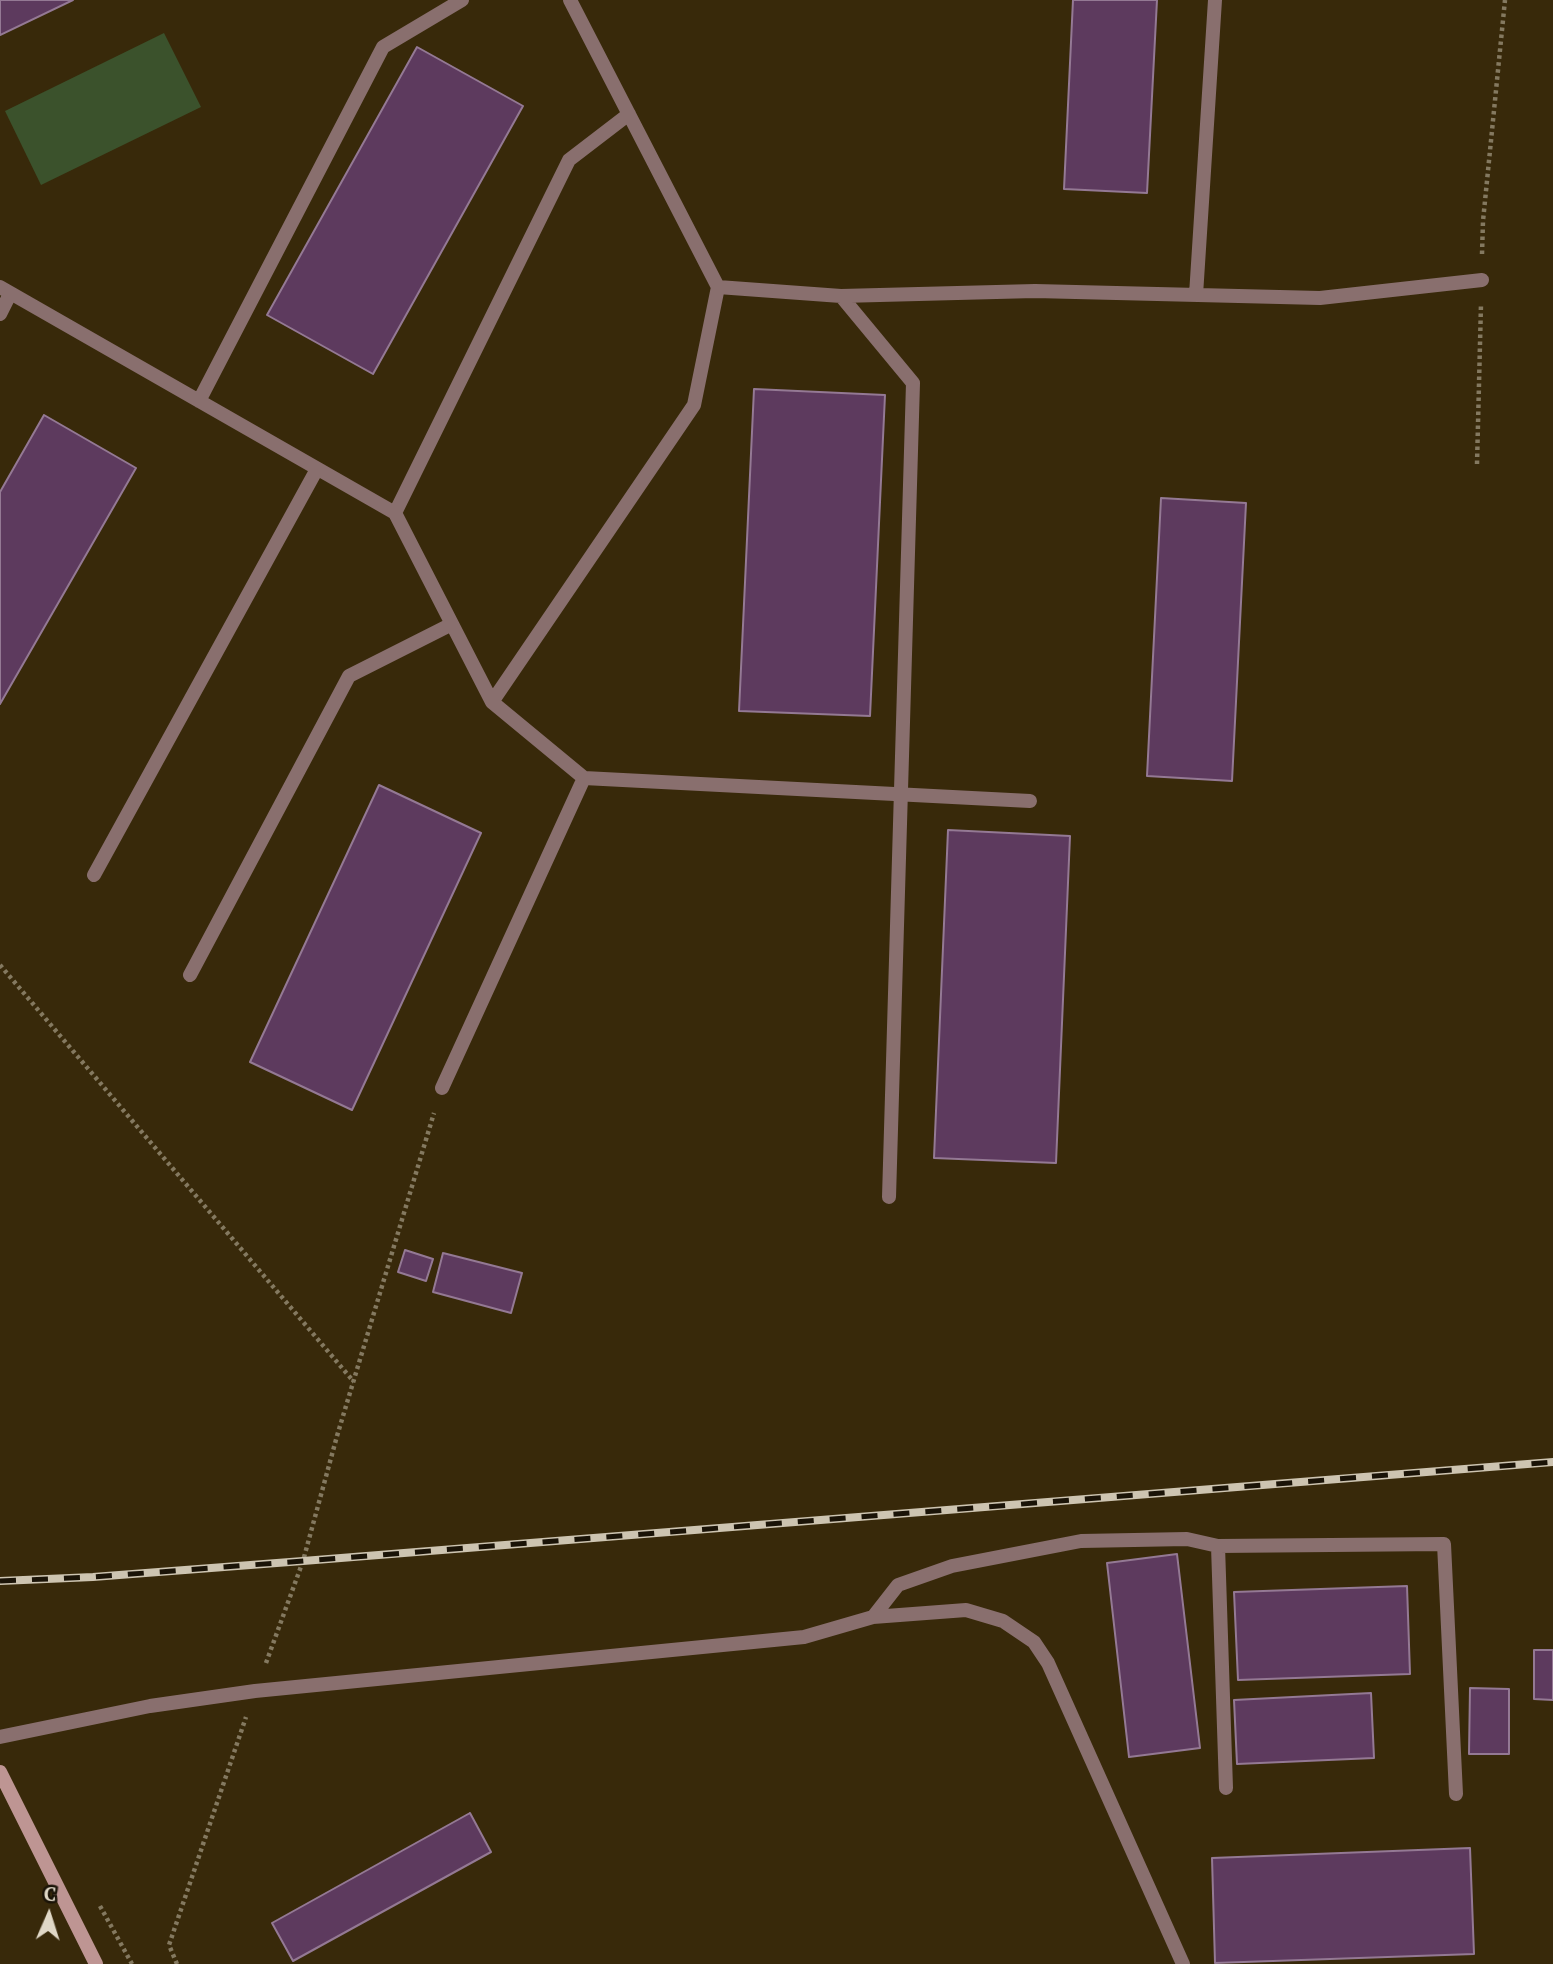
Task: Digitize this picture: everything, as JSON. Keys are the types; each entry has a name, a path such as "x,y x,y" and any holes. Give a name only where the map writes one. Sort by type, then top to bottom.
{"main road":[{"path":"0,1772 96,1964"}],"lane":[{"path":"199,401 383,47 463,0"},
{"path":"492,702 694,405 718,287 570,0"},
{"path":"1196,295 1215,0"},
{"path":"395,513 569,160 629,114"},
{"path":"718,287 841,296 1035,291 1320,298 1482,280"},
{"path":"0,314 5,290 395,513 492,702 584,778 1030,801"},
{"path":"841,296 914,383 889,1197"},
{"path":"94,875 317,469"},
{"path":"190,975 349,676 452,624"},
{"path":"442,1088 584,778"},
{"path":"873,1617 898,1585 952,1566 1081,1541 1187,1539 1218,1546 1444,1544 1456,1794"},
{"path":"1218,1546 1226,1788"},
{"path":"0,1737 150,1706 255,1691 804,1637 873,1617 966,1610 1003,1621 1034,1642 1048,1662 1183,1964"}],"path":[{"path":"1477,464 1483,221 1505,0"},
{"path":"0,965 354,1382"},
{"path":"177,1964 169,1945 255,1691 303,1561 442,1088"}],"green space":[{"path":"164,33 201,107 41,185 5,111"}],"building":[{"path":"0,0 73,0 0,35"},
{"path":"1073,0 1157,0 1147,193 1064,189"},
{"path":"417,47 523,106 373,374 267,315"},
{"path":"754,389 885,395 870,716 739,711"},
{"path":"44,415 136,468 0,704 0,492"},
{"path":"1161,498 1246,503 1232,781 1147,776"},
{"path":"379,785 481,833 352,1110 250,1062"},
{"path":"948,830 1070,836 1056,1163 934,1158"},
{"path":"405,1250 433,1259 426,1281 398,1272"},
{"path":"443,1253 522,1273 511,1313 433,1292"},
{"path":"1177,1554 1200,1748 1129,1757 1107,1563"},
{"path":"1407,1586 1410,1674 1238,1680 1234,1592"},
{"path":"1534,1650 1553,1650 1553,1700 1534,1699"},
{"path":"1470,1688 1509,1689 1509,1754 1469,1754"},
{"path":"1371,1693 1374,1758 1237,1764 1234,1700"},
{"path":"470,1813 491,1852 293,1961 272,1923"},
{"path":"1470,1848 1474,1954 1215,1963 1212,1858"}],"railway":[{"path":"0,1581 93,1577 303,1561 1553,1462"}]}
